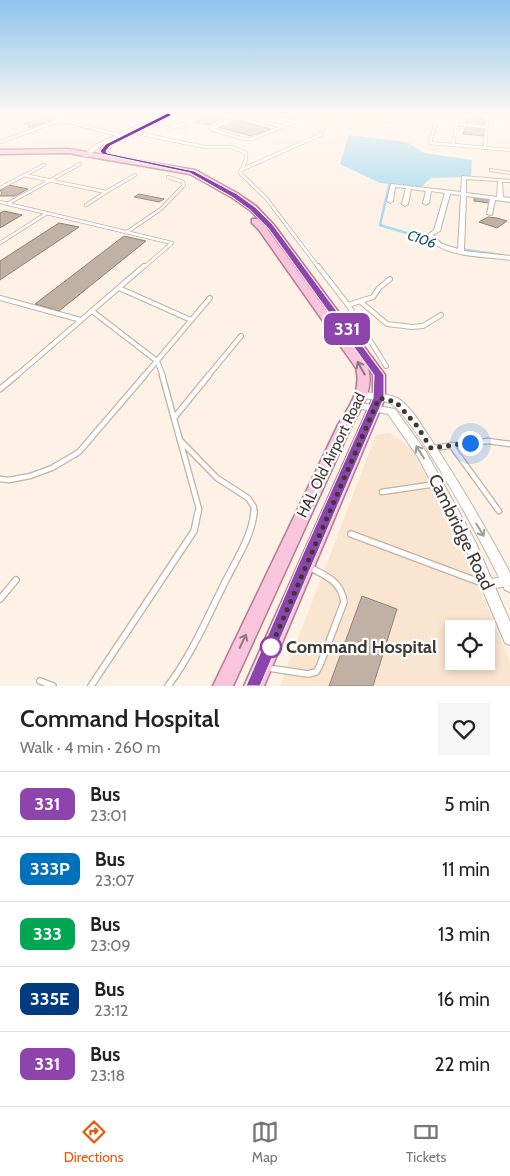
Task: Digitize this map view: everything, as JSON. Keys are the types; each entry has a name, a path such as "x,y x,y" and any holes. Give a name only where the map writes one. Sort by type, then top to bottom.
{"main road":[{"path":"0,153 68,151 91,147"},
{"path":"84,158 96,147"},
{"path":"107,147 103,151 110,157"},
{"path":"68,151 84,158"},
{"path":"0,153 58,154 84,158"},
{"name":"HAL Old Airport Road","path":"84,158 110,157 192,172 234,195 253,208 271,227 379,375 377,402 254,686"},
{"name":"HAL Old Airport Road","path":"84,158 185,174 229,198 262,228 362,368 366,378 358,400 223,686"}],"street":[{"path":"492,170 510,172"},
{"path":"461,252 465,196 464,178 510,181"},
{"path":"500,181 500,199"},
{"path":"390,201 393,185 465,196 510,200"},
{"path":"405,204 409,188"},
{"path":"426,203 429,190"},
{"path":"448,193 436,231 430,233 435,242 446,248 461,252 510,258"},
{"path":"490,214 493,199"},
{"name":"Cambridge Road","path":"358,400 396,402 417,426 493,552 509,583"},
{"name":"Cambridge Road","path":"377,402 396,416 422,455 469,541 510,638"},
{"path":"487,584 509,583"}],"lane":[{"path":"231,147 238,148 246,153 246,160 240,173 266,198 348,305 386,366"},
{"path":"241,170 293,147"},
{"path":"474,147 510,150"},
{"path":"7,204 84,158"},
{"path":"0,188 44,165"},
{"path":"24,175 106,192"},
{"path":"86,205 135,175"},
{"path":"127,232 161,210 184,186 183,182 168,177"},
{"path":"0,202 172,243 0,389"},
{"path":"0,244 47,213"},
{"path":"348,305 373,297 379,288 390,279"},
{"path":"118,288 191,320"},
{"path":"0,298 81,320"},
{"path":"0,479 13,480 40,472 67,460 79,452 210,298"},
{"path":"361,302 387,324 412,327 423,326 441,315"},
{"path":"91,686 194,530 198,509 157,360 92,311"},
{"path":"174,418 241,336"},
{"path":"168,686 184,665 235,562 253,524 254,508 248,498 217,478 179,438"},
{"path":"431,448 488,440 510,444"},
{"path":"452,445 499,511"},
{"path":"382,492 438,484"},
{"path":"350,534 487,584"},
{"path":"263,666 288,673 308,674 316,672 320,665 344,602 344,592 338,583 305,565"},
{"path":"0,599 16,580"},
{"path":"40,681 53,686"}],"shaded area":[{"path":"390,433 411,448 460,542 492,620 445,620 445,670 495,670 495,626 510,662 510,686 280,686 376,435"}],"water":[{"path":"345,147 415,147 424,153 472,160 471,177 431,178 420,188 380,183 340,164"}],"building":[{"path":"9,185 28,189 15,196 0,196 2,193 0,190"},
{"path":"139,194 164,199 159,202 134,197"},
{"path":"474,197 490,199 489,203 474,201"},
{"path":"4,211 22,215 0,228 0,213"},
{"path":"488,217 507,221 497,228 479,222"},
{"path":"59,223 79,227 0,280 0,261"},
{"path":"124,236 146,241 59,311 35,304"},
{"path":"362,596 397,609 373,686 329,686"}],"waterway":[{"name":"C106","path":"390,181 380,225 433,241"},
{"name":"C106","path":"460,249 501,255"}],"bus line":[{"name":"331","path":"106,147 103,151 110,157 192,172 234,195 253,208 271,227 379,375 379,398 254,686"}],"place":[{"name":"Command Hospital","path":"271,647"}],"route":[{"path":"271,647 270,649 379,398 396,402 417,426 431,448 470,443"}]}
